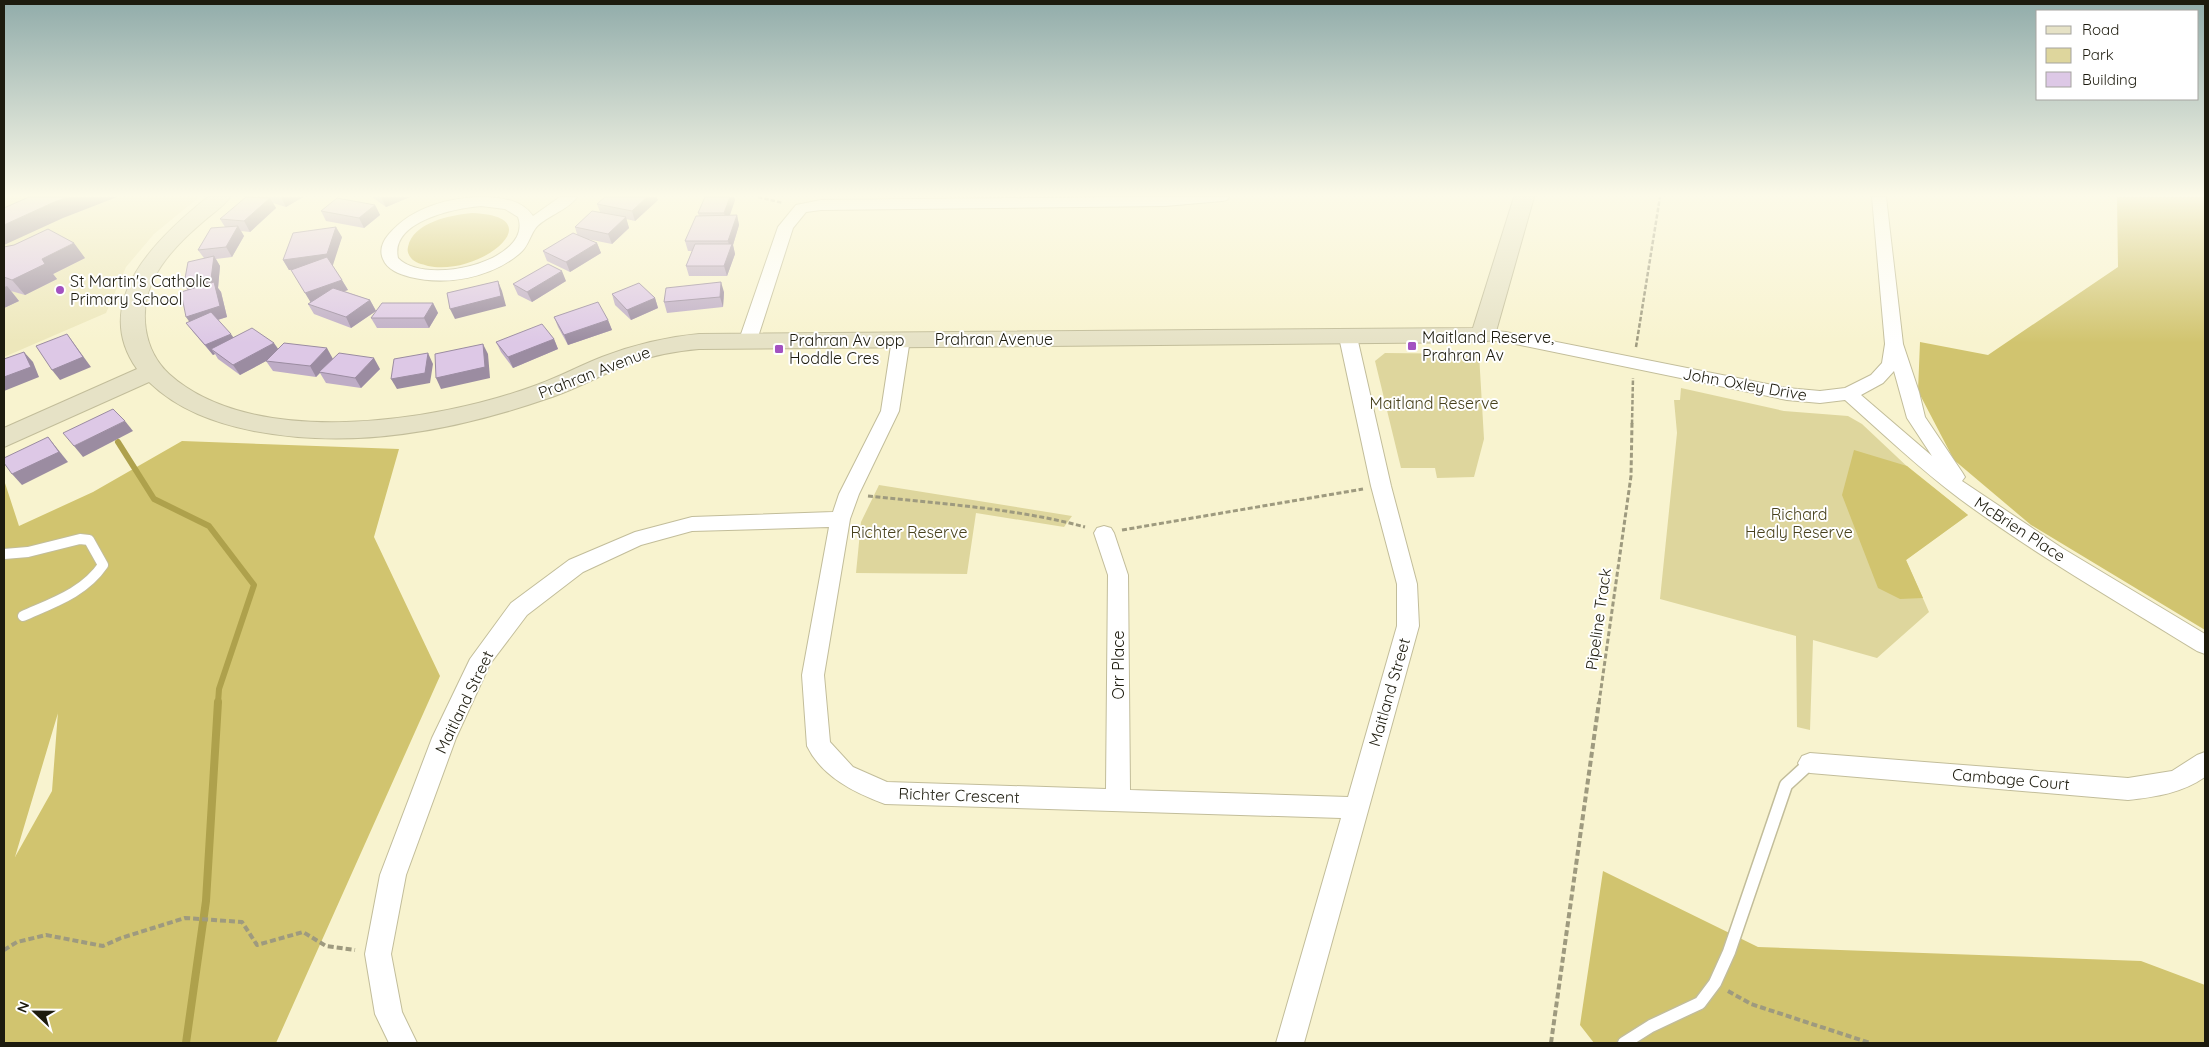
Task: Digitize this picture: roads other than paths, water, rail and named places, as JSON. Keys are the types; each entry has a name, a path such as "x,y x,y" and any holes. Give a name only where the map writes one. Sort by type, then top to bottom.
{"street":[{"name":"Prahran Avenue","path":"164,246 139,287 133,310 133,331 140,354 167,386 188,401 215,412 250,422 292,428 353,430 402,426 454,418 543,391 625,356 688,342 1484,335"},
{"path":"390,246 388,252 392,263 404,272 424,276 447,276 472,271 495,263 518,246"},
{"path":"748,340 780,246"},
{"path":"1484,335 1510,246"},
{"name":"John Oxley Drive","path":"1484,335 1506,337 1787,394 1820,396 1849,394 1877,379 1890,365 1894,344 1884,246"},
{"name":"Maitland Street","path":"1290,1043 1408,626 1407,584 1381,486 1348,337"},
{"name":"Richter Crescent","path":"901,339 890,411 849,494 840,519 813,675 819,746 845,774 885,793 1356,808"},
{"path":"1894,344 1910,392 1916,418 1966,494"},
{"path":"4,438 153,371"},
{"name":"McBrien Place","path":"1849,394 1966,494 2023,533 2205,645"},
{"name":"Maitland Street","path":"403,1043 388,1014 378,954 393,875 444,738 481,659 519,609 576,566 635,539 692,524 840,519"},
{"name":"Orr Place","path":"1104,533 1118,575 1118,800"},
{"name":"Cambage Court","path":"1810,763 2128,789 2168,785 2199,769 2205,762"}],"lane":[{"path":"4,554 28,552 80,539 89,540 103,566 98,575 86,585 23,616"},
{"path":"1624,1043 1651,1026 1700,1002 1715,983 1729,952 1786,785 1810,763"}],"waterway":[{"path":"118,442 154,499 209,526 254,585 219,689 218,703"},
{"path":"186,1043 206,901 218,702"}],"place":[{"name":"St Martin's Catholic Primary School","path":"60,290"},
{"name":"Maitland Reserve, Prahran Av","path":"1412,346"},
{"name":"Prahran Av opp Hoddle Cres","path":"779,349"}],"park label":[{"name":"Maitland Reserve","path":"1434,403"},
{"name":"Richard Healy Reserve","path":"1799,523"},
{"name":"Richter Reserve","path":"909,532"}]}
